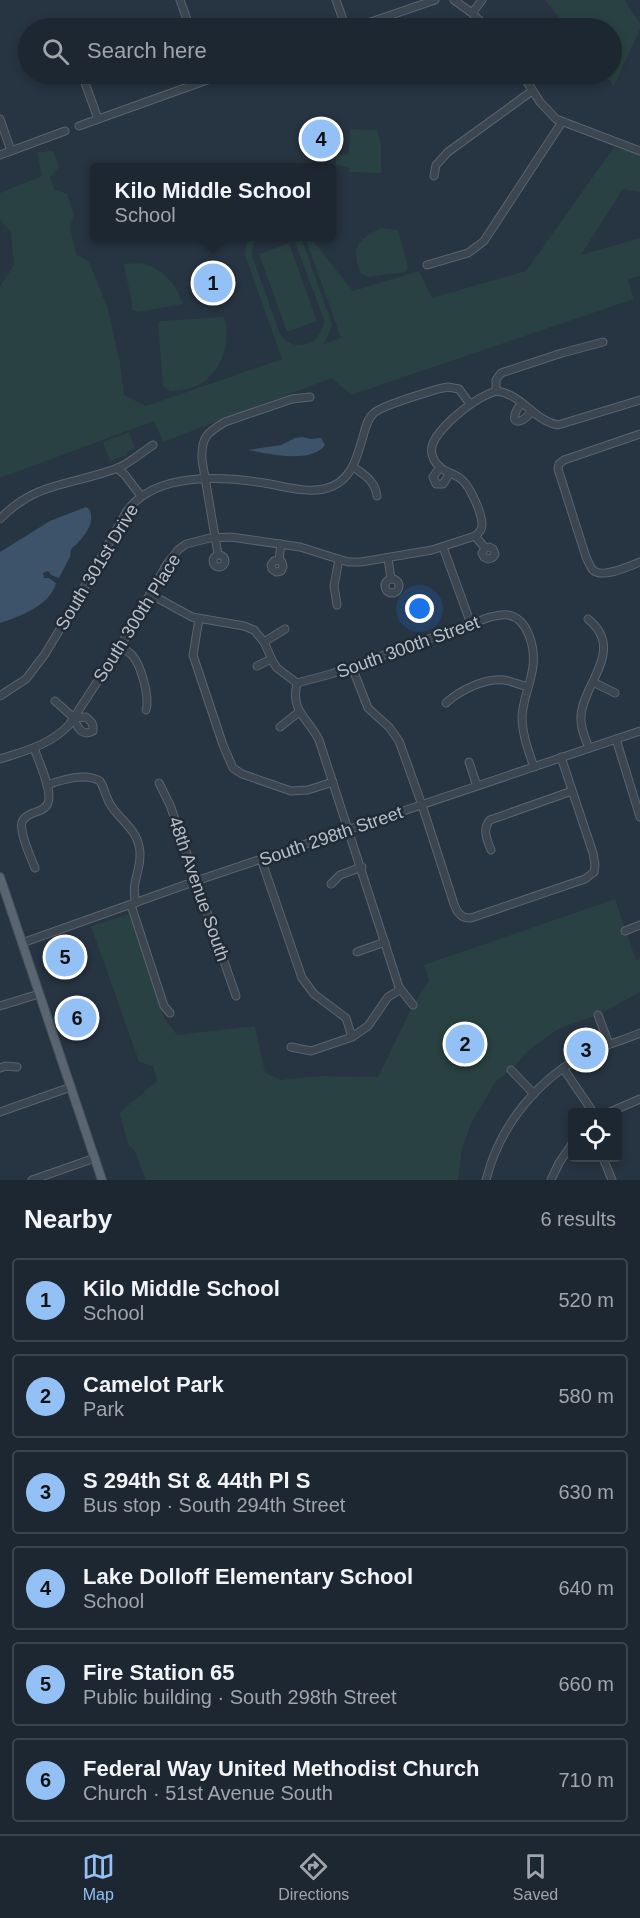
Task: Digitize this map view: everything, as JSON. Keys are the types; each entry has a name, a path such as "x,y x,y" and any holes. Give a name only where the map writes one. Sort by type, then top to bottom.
{"main road":[{"path":"0,877 102,1180"}],"street":[{"path":"180,0 186,18"},
{"path":"336,0 342,18"},
{"path":"382,18 435,0"},
{"path":"454,0 477,18"},
{"path":"472,13 482,0"},
{"path":"85,84 98,119"},
{"path":"79,126 186,84"},
{"path":"528,84 548,112 562,122 640,151"},
{"path":"434,176 436,165 443,156 532,91"},
{"path":"0,118 11,151"},
{"path":"427,265 468,253 484,240 562,122"},
{"path":"0,155 65,131"},
{"path":"496,391 496,380 501,373 562,352 603,342"},
{"path":"376,496 372,482 353,467 368,420 375,412 448,387 459,389 470,404"},
{"path":"484,548 475,536 480,532 482,525 475,500 464,481 440,467 432,453 434,439 440,431 470,404 496,391 508,394 553,424 564,424 640,400"},
{"path":"218,554 205,479 202,450 205,437 225,422 298,397 310,397"},
{"path":"521,404 514,413 516,421 523,421 532,411"},
{"path":"640,434 561,462 559,472 586,557 593,570 605,573 640,562"},
{"path":"0,519 23,500 54,485 117,468 153,445"},
{"name":"South 301st Drive","path":"0,696 26,679 45,654 127,511 141,496 160,486 205,479 240,479 305,489 320,489 339,483 353,467"},
{"path":"440,467 433,477 436,484 443,484 450,473"},
{"path":"117,468 122,471 141,496"},
{"name":"South 300th Place","path":"0,759 44,744 62,732 120,647 166,564 178,549 191,542 215,537 231,537 311,549 339,559 361,562 443,547 475,536"},
{"path":"279,560 281,544"},
{"path":"443,547 471,624"},
{"path":"388,558 391,579"},
{"path":"337,605 334,586 339,559"},
{"path":"150,594 185,614 199,619 250,628 257,632 277,668 297,683 295,702 318,737 399,987 413,1005"},
{"name":"South 300th Street","path":"297,683 352,667 498,615 510,615 519,620 528,632 532,647 534,664 528,687"},
{"path":"199,619 193,649 195,663 222,745 231,764 238,771 291,791 308,790 333,782"},
{"path":"588,619 598,632 603,647 601,663 580,715 589,748"},
{"path":"264,642 285,629"},
{"path":"120,647 130,653 137,664 148,695 146,710"},
{"path":"257,666 271,659"},
{"path":"352,667 368,708 392,730 399,741 454,904 462,916 471,918 585,879 594,872 593,853 561,757"},
{"path":"446,703 464,691 490,681 506,680 528,687 522,722 525,740 534,766"},
{"path":"593,682 615,693"},
{"path":"55,701 74,717"},
{"path":"280,727 300,712"},
{"name":"South 298th Street","path":"22,943 196,881 640,730"},
{"path":"616,739 640,817"},
{"path":"34,748 47,785 49,802 45,808 26,817 22,823 22,832 35,868"},
{"path":"469,762 477,786"},
{"path":"47,785 75,778 94,778 100,781 111,805 137,838 140,859 133,889 134,904 164,1006 170,1013"},
{"name":"48th Avenue South","path":"159,783 170,805 236,996"},
{"path":"491,850 486,833 486,826 490,820 572,791"},
{"path":"261,859 302,978 314,994 346,1018 352,1037"},
{"path":"331,884 340,875 362,867"},
{"path":"625,932 640,925"},
{"path":"357,952 385,942"},
{"path":"291,1047 303,1051 314,1050 352,1037 368,1026 388,996 398,991 399,987"},
{"path":"0,1006 39,994"},
{"path":"598,1015 609,1044"},
{"path":"486,1180 499,1144 513,1119 547,1080 586,1054 640,1033"},
{"path":"0,1068 17,1067"},
{"path":"563,1068 590,1108"},
{"path":"511,1070 534,1094"},
{"path":"0,1112 71,1087"},
{"path":"622,1108 640,1100"},
{"path":"551,1180 568,1151"},
{"path":"32,1180 95,1158"},
{"path":"605,1162 612,1180"}],"green space":[{"path":"545,0 625,0 640,24 640,29 622,68 622,18 560,18"},
{"path":"350,129 377,130 381,145 381,173 349,172 349,167 336,165 336,155 349,154"},
{"path":"614,147 640,155 640,192 623,189 581,255 640,238 640,276 628,279 634,299 351,395 332,378 163,442 154,421 0,478 0,286 14,265 11,233 0,219 0,193 42,176 37,152 53,151 59,167 50,178 54,189 67,194 74,214 70,227 76,254 89,262 108,309 120,363 124,395 146,406 282,359 245,255 247,241 255,241 252,255 280,334 293,344 300,345 314,341 319,335 324,320 294,241 302,241 332,324 322,345 341,338 306,241 313,241 353,291 419,271 432,298 526,271"},
{"path":"381,228 398,230 408,267 405,272 368,277 361,274 356,252 361,241"},
{"path":"289,243 317,321 287,332 259,254"},
{"path":"142,263 163,273 168,278 183,304 138,312 133,310 124,264"},
{"path":"224,317 227,337 225,347 222,358 211,375 203,382 188,389 170,391 163,386 158,324 161,321"},
{"path":"129,432 135,449 127,452 127,455 110,461 103,442"},
{"path":"615,899 636,960 640,959 640,992 598,1015 555,1031 529,1050 511,1070 496,1081 472,1122 462,1148 458,1180 146,1180 134,1150 129,1146 119,1113 157,1081 153,1066 139,1062 91,926 129,914 161,1009 165,1019 177,1035 255,1026 265,1072 280,1080 321,1076 378,1077 413,1005 429,981 424,965"}],"water":[{"path":"302,437 321,438 325,445 319,451 300,456 248,450 281,445"},
{"path":"86,507 91,514 90,525 84,536 71,549 70,557 59,578 48,571 43,573 44,578 49,578 56,583 48,598 33,609 0,623 0,552 50,521"}],"place":[{"name":"Lake Dolloff Elementary School","path":"321,139"},
{"name":"Kilo Middle School","path":"213,283"},
{"name":"Fire Station 65","path":"65,957"},
{"name":"Federal Way United Methodist Church","path":"77,1018"},
{"name":"Camelot Park","path":"465,1044"},
{"name":"S 294th St & 44th Pl S","path":"586,1050"}]}
